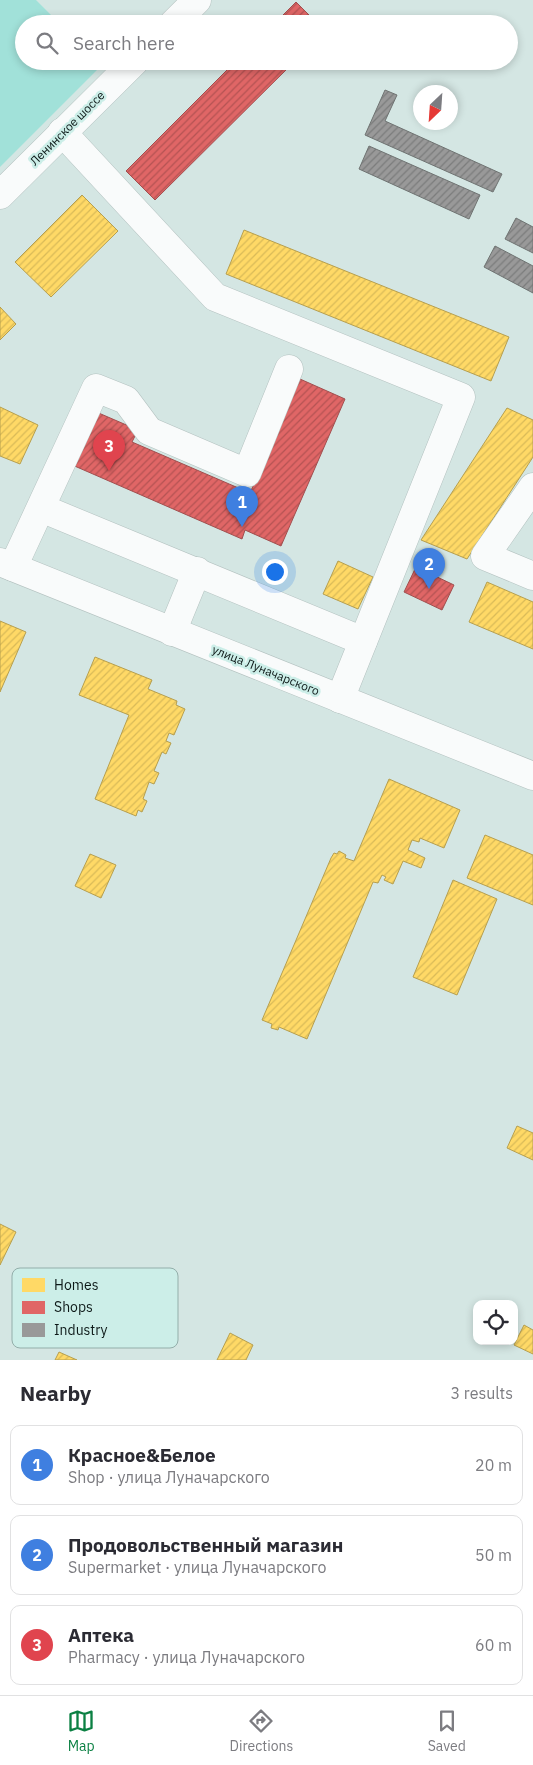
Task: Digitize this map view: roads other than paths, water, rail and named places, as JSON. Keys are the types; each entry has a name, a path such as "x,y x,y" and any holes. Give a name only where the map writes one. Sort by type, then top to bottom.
{"street":[{"path":"182,15 197,0"},
{"name":"Ленинское шоссе","path":"0,195 125,70"},
{"path":"62,132 216,297 461,397 340,699"},
{"path":"6,565 41,508 96,388 126,400 150,431 247,473 289,369"},
{"path":"533,487 485,556 533,576"},
{"path":"41,508 363,641"},
{"name":"улица Луначарского","path":"6,565 533,776"},
{"path":"172,632 197,571"}],"place":[{"name":"Аптека","path":"109,471"},
{"name":"Красное&Белое","path":"242,527"},
{"name":"Продовольственный магазин","path":"429,589"}]}
